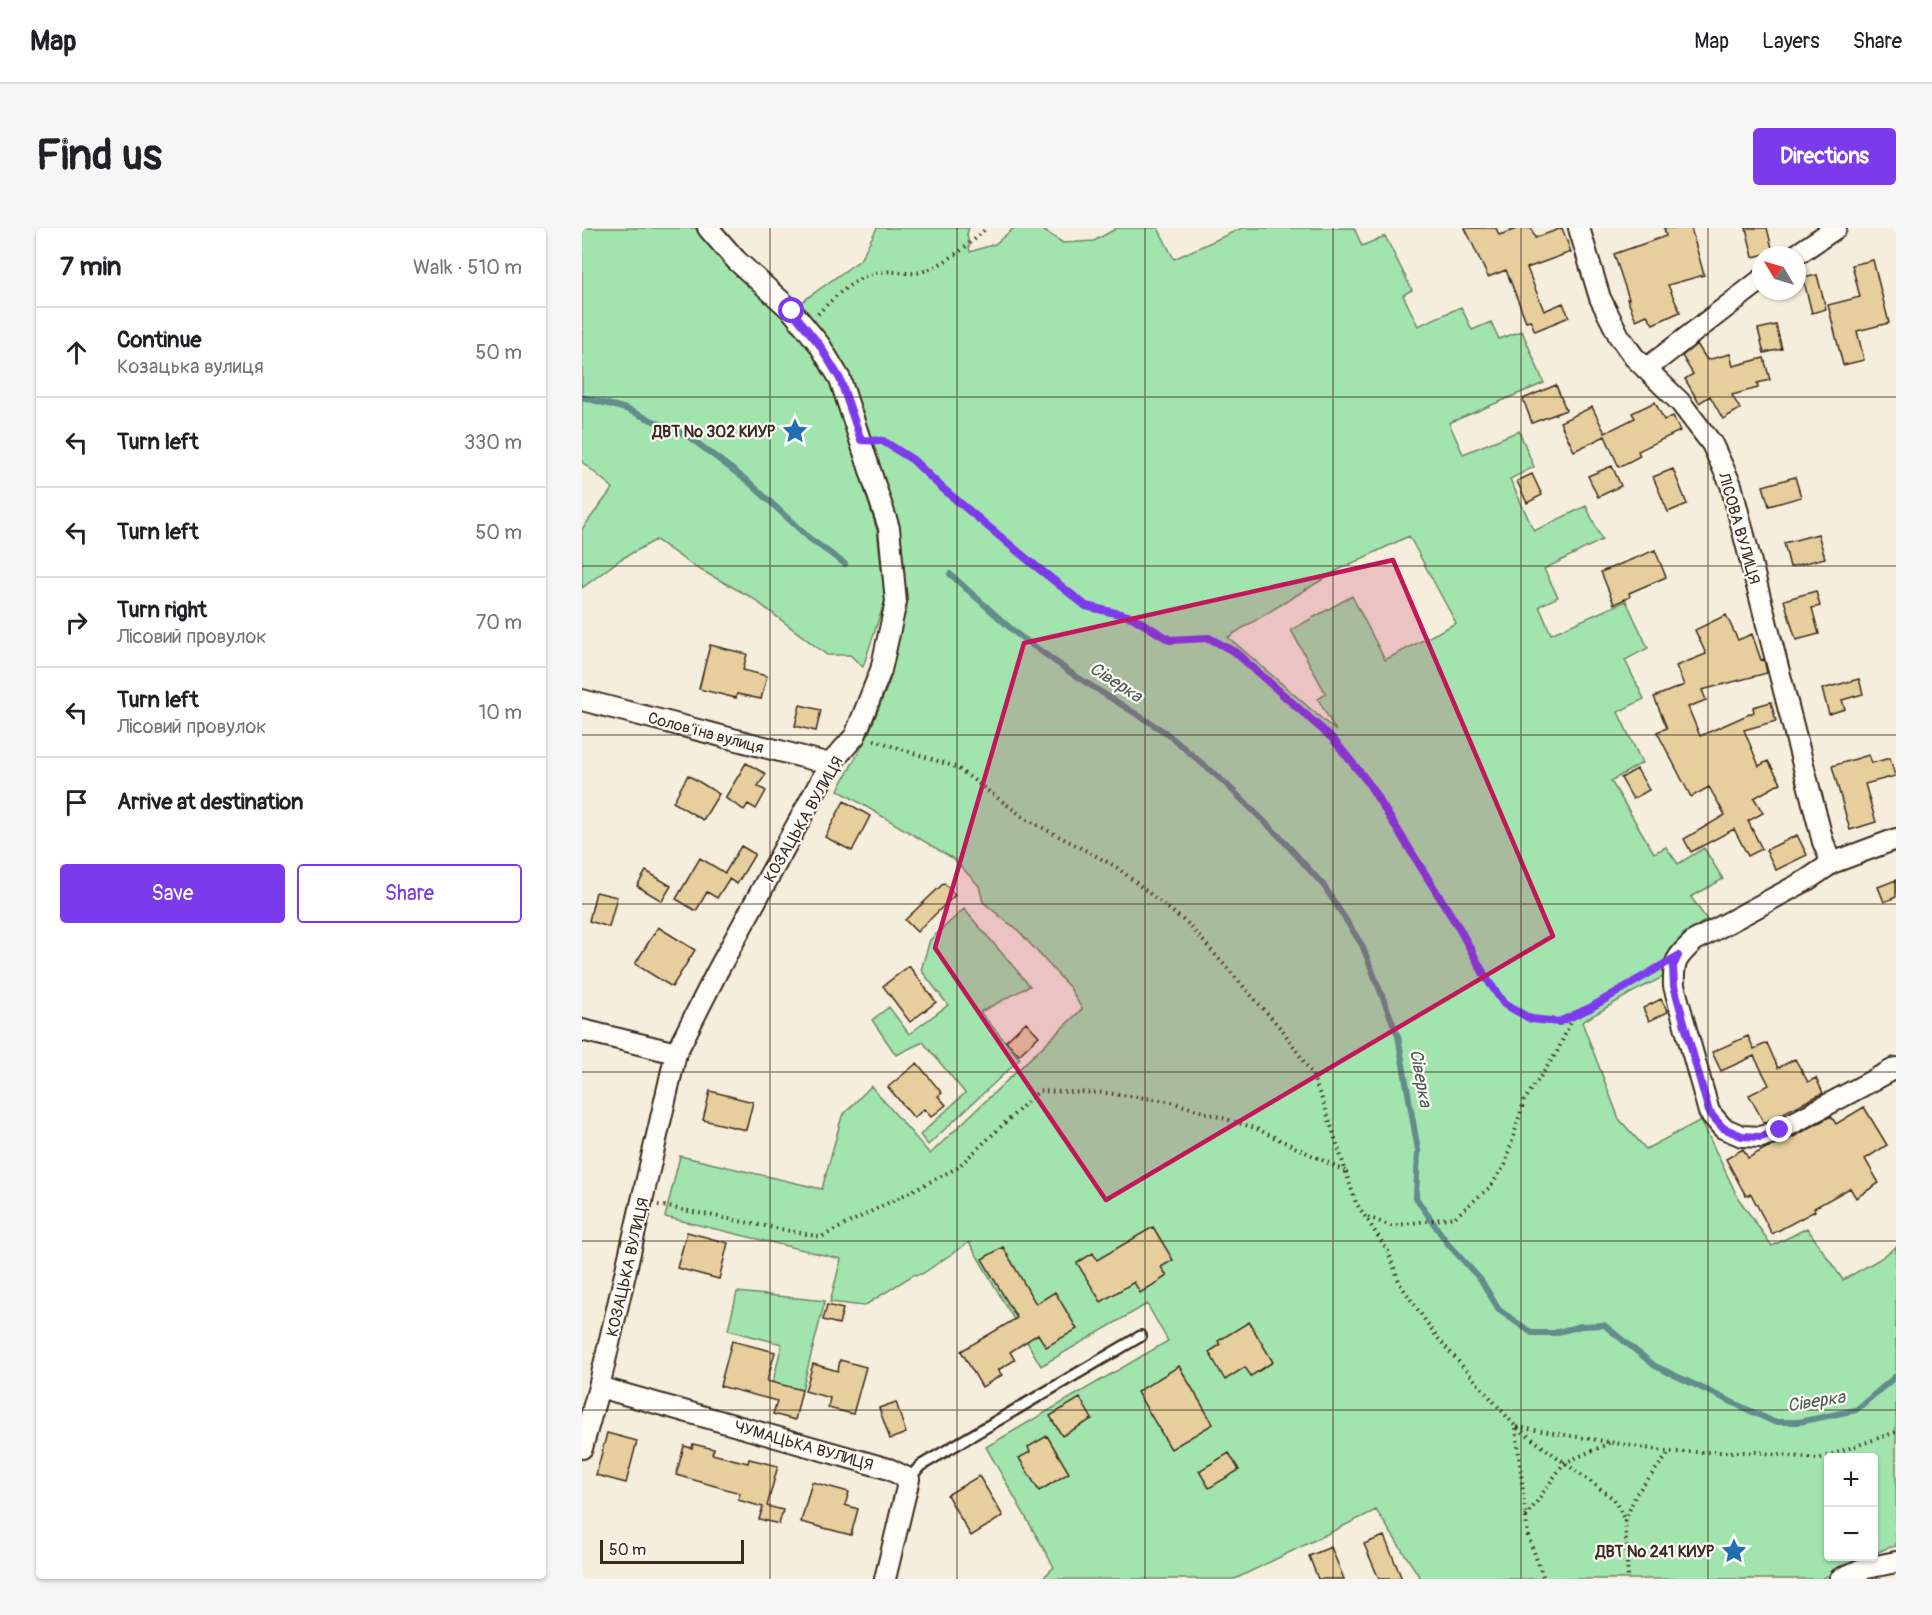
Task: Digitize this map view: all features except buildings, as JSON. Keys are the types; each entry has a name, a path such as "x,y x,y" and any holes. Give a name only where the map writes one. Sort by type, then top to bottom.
{"street":[{"name":"КОЗАЦЬКА ВУЛИЦЯ","path":"582,1448 599,1387 676,1053 717,972 830,764 855,736 881,670 896,602 889,528 840,379 819,344 792,311 736,260 708,228"},
{"name":"ЛІСОВА ВУЛИЦЯ","path":"1579,228 1600,298 1619,336 1634,357 1680,402 1712,444 1731,485 1823,842 1832,863"},
{"path":"1806,248 1836,228"},
{"path":"1646,369 1752,287"},
{"name":"Соловʼїна вулиця","path":"582,700 830,764"},
{"path":"1896,839 1832,863 1807,880 1694,941 1678,956 1673,966 1674,986 1709,1112 1723,1128 1742,1136 1761,1137 1780,1130 1896,1068"},
{"path":"582,1030 676,1053"},
{"name":"ЧУМАЦЬКА ВУЛИЦЯ","path":"599,1387 889,1469 909,1479"},
{"path":"885,1579 909,1479"},
{"path":"1840,1579 1862,1569 1896,1562"}],"lane":[{"path":"909,1479 920,1466 1141,1336"}],"path":[{"path":"805,327 850,284 879,272 918,273 946,261 978,237 986,228"},
{"path":"861,440 883,441 913,460 941,487 1019,553 1086,606 1132,617 1170,640 1209,638 1235,652 1333,739 1367,781 1504,1004 1531,1019 1559,1022 1590,1008 1678,956"},
{"path":"855,736 882,742 956,767 1026,819 1115,866 1188,924 1283,1030 1311,1072 1325,1107 1356,1203 1388,1251 1400,1284 1436,1336 1516,1427 1614,1499 1625,1521 1628,1579"},
{"path":"1366,1217 1391,1226 1455,1217 1490,1187 1505,1165 1524,1101 1557,1052 1574,1015"},
{"path":"642,1202 821,1237 957,1168 1039,1091 1106,1093 1168,1101 1255,1128 1346,1172"},
{"path":"1516,1427 1670,1452 1756,1452 1818,1460 1896,1432"},
{"path":"1516,1427 1527,1536 1544,1579"},
{"path":"1526,1518 1564,1463 1612,1443"},
{"path":"1625,1521 1636,1494 1670,1452"}],"highlighted area":[{"path":"1393,560 1553,936 1106,1200 935,948 1024,643"}],"green space":[{"path":"582,228 695,228 729,266 785,317 812,348 831,382 877,530 885,600 863,667 850,655 827,655 751,597 695,567 656,540 621,559 582,588 582,529 613,488 582,462"},
{"path":"877,228 969,228 967,234 970,252 995,244 1014,228 1040,228 1063,243 1094,241 1117,228 1158,228 1174,259 1242,228 1354,228 1362,246 1385,236 1412,290 1403,295 1418,326 1461,307 1472,330 1491,322 1499,339 1522,331 1544,383 1449,423 1463,454 1519,431 1534,467 1510,479 1534,531 1586,506 1602,540 1544,569 1558,597 1539,606 1551,634 1626,601 1648,648 1625,660 1644,699 1618,712 1642,763 1611,781 1654,853 1666,847 1678,864 1704,848 1723,879 1691,897 1707,920 1683,934 1685,940 1669,956 1663,977 1582,1022 1619,1119 1646,1149 1701,1120 1738,1198 1772,1246 1807,1228 1843,1280 1896,1247 1896,1546 1878,1552 1878,1453 1824,1453 1824,1561 1860,1561 1821,1579 1421,1579 1376,1510 1235,1579 1042,1579 1054,1567 986,1447 1168,1341 1147,1304 1041,1366 969,1242 922,1274 913,1275 864,1306 830,1302 841,1259 665,1217 680,1156 822,1189 842,1116 871,1086 930,1154 1082,1009 1070,988 1015,927 983,902 979,886 954,859 838,790 868,735 890,680 904,603 874,452 863,417 847,375 827,338 799,304 860,260","holes":["1409,536 1456,623 1385,660 1352,596 1291,630 1326,694 1318,699 1336,731 1228,637 1338,570"]},
{"path":"964,909 1030,986 980,1012 1020,1059 928,1145 920,1135 965,1093 923,1042 896,1055 872,1020 889,1007 909,1034 948,1005 921,970 930,940"},
{"path":"737,1292 825,1301 802,1390 781,1385 771,1390 782,1344 728,1330"}],"waterway":[{"name":"Сіверка","path":"582,397 626,409 688,436 750,483 809,538 845,564"},
{"name":"Сіверка","path":"950,574 1017,634 1074,675 1165,732 1224,782 1281,838 1324,886 1362,945 1398,1036 1418,1150 1416,1198 1448,1244 1481,1280 1499,1310 1532,1333 1554,1333 1581,1326 1604,1325 1655,1366 1774,1422 1799,1422 1856,1410 1896,1376"}],"place":[{"name":"ДВТ № 302 КИУР","path":"795,431"},
{"name":"ДВТ № 241 КИУР","path":"1734,1551"}],"route":[{"path":"792,311 819,344 840,379 861,440 883,441 913,460 941,487 1086,606 1132,617 1170,640 1209,638 1235,652 1333,739 1367,781 1504,1004 1531,1019 1559,1022 1590,1008 1623,986 1678,956 1673,966 1674,986 1709,1112 1723,1128 1742,1136 1761,1137 1780,1130"}]}
